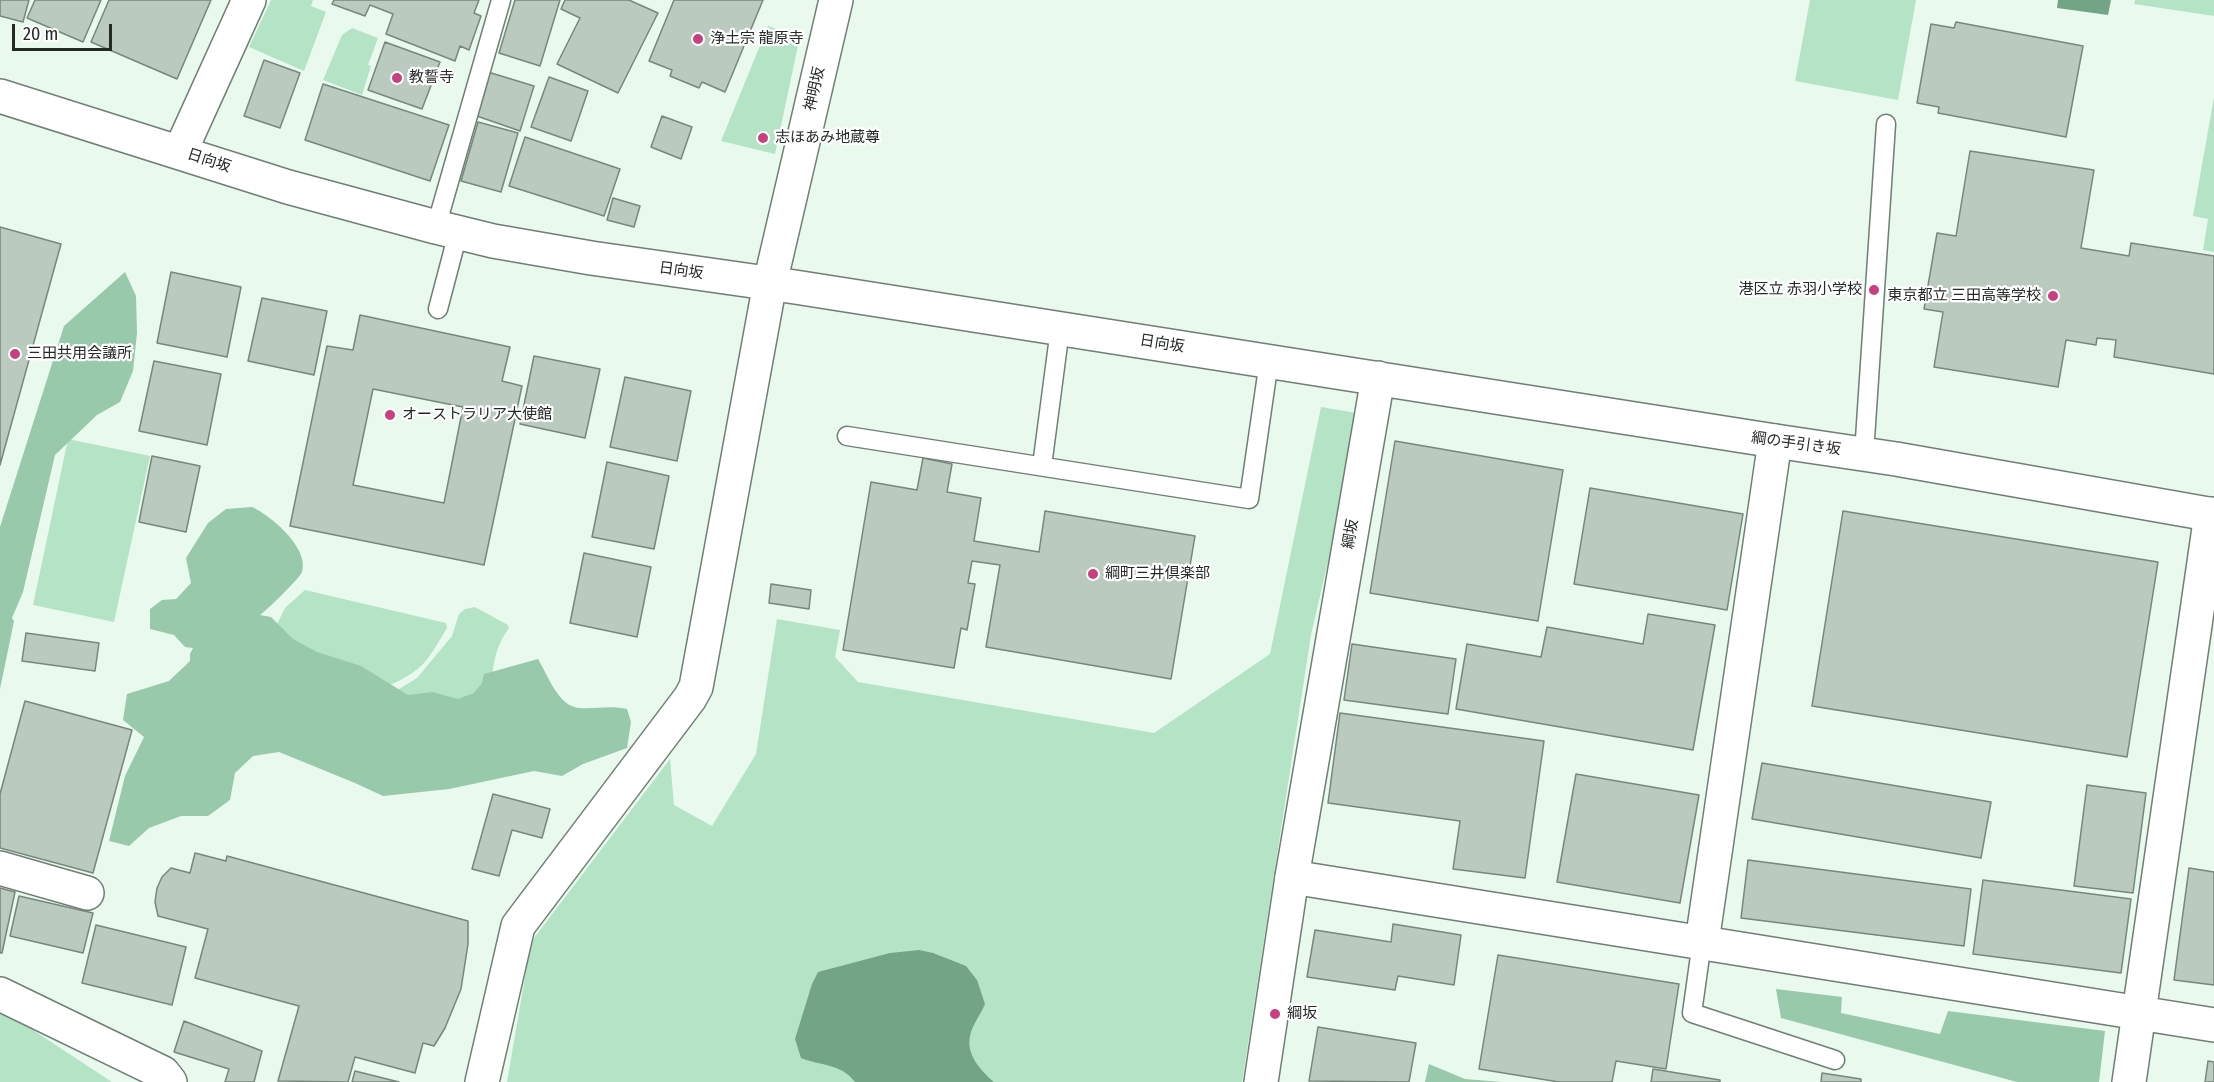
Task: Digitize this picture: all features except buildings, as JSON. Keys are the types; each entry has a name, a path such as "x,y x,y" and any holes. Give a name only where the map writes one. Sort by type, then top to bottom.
{"street":[{"path":"180,152 249,0"},
{"name":"神明坂","path":"482,1082 518,926 690,699 696,687 770,283 836,0"},
{"name":"日向坂","path":"0,96 288,187 447,230 591,258 770,283 1378,378"},
{"name":"綱の手引き坂","path":"1378,378 1864,454 2212,514"},
{"name":"綱坂","path":"1261,1082 1292,877 1378,378"},
{"path":"1702,942 1775,441"},
{"path":"2128,1082 2212,514"},
{"path":"0,868 87,893"},
{"path":"1292,877 2214,1025"},
{"path":"0,993 163,1073 170,1082"}],"lane":[{"path":"438,309 447,230 501,0"},
{"path":"1864,454 1887,124"},
{"path":"1042,466 1060,328"},
{"path":"847,436 1249,499 1269,361"},
{"path":"1702,942 1692,1013 1835,1060"}],"shaded area":[{"path":"271,0 313,0 311,6 326,12 304,71 249,47"},
{"path":"1810,0 1916,0 1898,100 1795,81"},
{"path":"2058,0 2111,0 2108,15 2057,8"},
{"path":"2135,0 2214,0 2214,16 2134,4"},
{"path":"768,26 800,36 775,154 721,141"},
{"path":"352,28 378,38 368,65 371,66 362,95 323,80 342,35"},
{"path":"2214,97 2214,252 2203,250 2208,219 2193,216"},
{"path":"125,272 136,296 137,333 133,371 120,402 97,415 55,455 23,592 12,618 14,621 0,689 0,527 64,326"},
{"path":"1321,407 1362,414 1311,635 1242,1082 507,1082 531,942 670,759 674,805 712,826 756,754 777,619 840,630 835,657 858,682 1154,733 1270,654"},
{"path":"68,439 150,456 114,622 33,605"},
{"path":"252,507 278,525 300,553 303,563 300,576 260,615 271,617 293,639 317,652 361,666 408,695 432,692 458,699 474,693 482,683 484,674 538,659 560,696 572,706 627,709 631,722 627,748 583,764 562,776 534,771 449,789 383,796 279,752 253,756 235,773 230,800 208,816 181,816 149,828 129,846 109,841 125,776 144,737 123,720 127,694 169,681 190,661 193,648 185,647 174,635 150,629 150,609 162,600 176,599 191,583 186,558 208,523 226,509"},
{"path":"305,590 446,623 447,628 430,655 417,670 391,684 353,696 275,628 285,608"},
{"path":"475,607 508,625 509,628 496,656 491,688 466,710 386,697 417,678 452,636 459,614 465,609"},
{"path":"919,950 966,966 977,980 985,1004 971,1032 970,1050 980,1068 994,1082 855,1082 837,1068 801,1058 795,1039 818,972 890,953"},
{"path":"1776,989 1842,997 1841,1013 1940,1034 1948,1011 2105,1031 2099,1082 2017,1082 1781,1018"},
{"path":"0,1011 4,1011 112,1082 0,1082"},
{"path":"1429,1064 1465,1079 1502,1082 1425,1082"}],"place":[{"name":"浄土宗 龍原寺","path":"698,39"},
{"name":"教誓寺","path":"397,78"},
{"name":"志ほあみ地蔵尊","path":"763,138"},
{"name":"港区立 赤羽小学校","path":"1874,290"},
{"name":"東京都立 三田高等学校","path":"2053,296"},
{"name":"三田共用会議所","path":"15,354"},
{"name":"オーストラリア大使館","path":"390,415"},
{"name":"綱町三井倶楽部","path":"1093,574"},
{"name":"綱坂","path":"1275,1014"}]}
